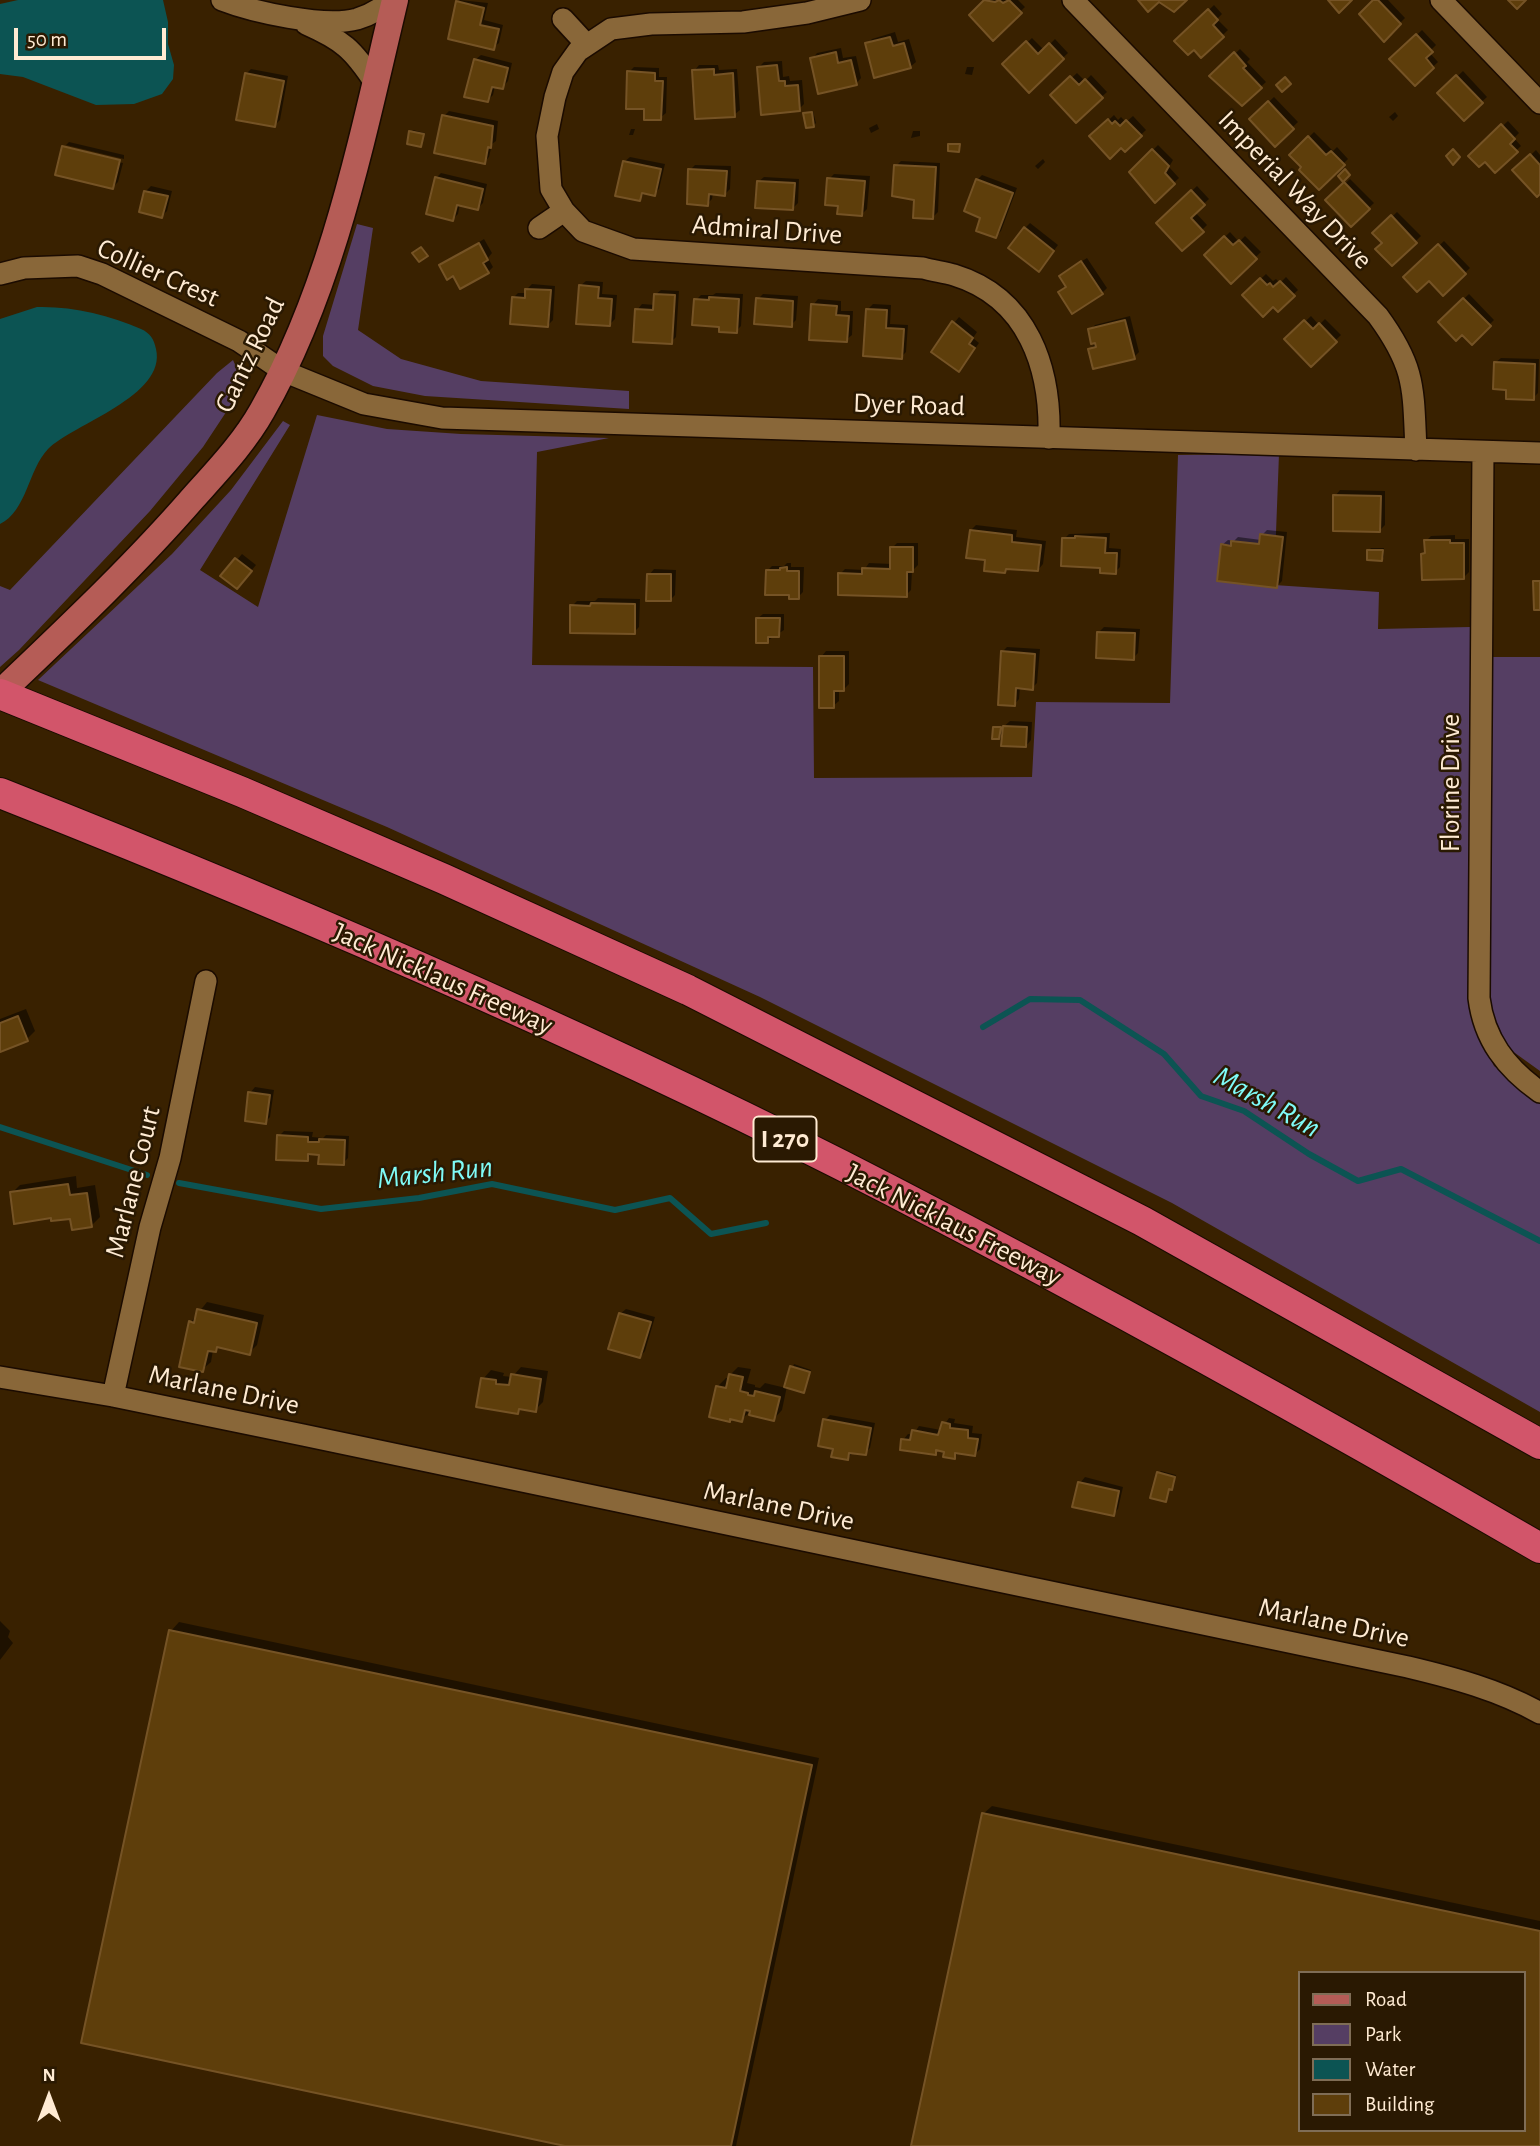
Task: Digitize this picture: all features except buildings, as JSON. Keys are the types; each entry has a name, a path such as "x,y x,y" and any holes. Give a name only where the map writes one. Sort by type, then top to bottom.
{"highway":[{"path":"0,693 242,792 444,879 688,990 1142,1221 1540,1444"},
{"name":"Jack Nicklaus Freeway","path":"0,793 196,870 402,960 647,1071 875,1182 1321,1422 1540,1548"}],"main road":[{"name":"Gantz Road","path":"0,693 119,580 161,535 243,440 262,412 302,328 335,235 375,83 392,0"}],"street":[{"path":"222,0 244,9 321,21 355,20 381,9 392,0"},
{"name":"Admiral Drive","path":"860,0 807,13 743,22 651,24 611,29 578,51 563,72 547,136 551,189 564,211 583,231 633,249 923,268 956,276 988,291 1013,313 1034,342 1048,398 1049,439"},
{"name":"Imperial Way Drive","path":"1073,0 1378,316 1394,338 1408,366 1414,396 1416,450"},
{"path":"1441,0 1540,103"},
{"path":"291,17 344,43 361,61 375,83"},
{"path":"563,19 587,45"},
{"path":"539,228 564,211"},
{"name":"Collier Crest","path":"0,274 24,268 78,266 102,274 239,341 283,371"},
{"name":"Dyer Road","path":"283,371 365,404 442,418 1540,453"},
{"name":"Florine Drive","path":"1483,452 1479,998 1486,1031 1513,1069 1540,1092"},
{"name":"Marlane Court","path":"113,1396 150,1227 170,1158 206,981"},
{"name":"Marlane Drive","path":"0,1377 113,1396 1408,1667 1473,1684 1540,1713"}],"green space":[{"path":"357,224 373,228 358,330 401,359 481,381 629,391 629,409 425,396 373,386 333,366 323,356 323,336"},
{"path":"233,360 244,385 203,447 150,511 0,667 0,586 10,590 217,373"},
{"path":"317,415 387,429 609,438 537,452 532,665 813,667 814,778 1032,777 1036,702 1170,703 1178,455 1279,454 1274,585 1379,592 1378,629 1470,627 1472,978 1477,1032 1494,1066 1540,1101 1540,1412 1172,1203 760,997 387,827 38,680 172,554 231,490 283,421 290,425 200,570 258,607"},
{"path":"1490,657 1540,657 1540,1071 1508,1048 1489,1006"}],"water":[{"path":"18,0 163,0 168,22 168,44 174,65 173,79 162,94 134,104 96,105 23,77 0,74 0,4"},
{"path":"37,307 90,312 141,329 149,334 154,342 156,366 147,381 133,395 48,449 16,510 0,524 0,319"}],"waterway":[{"name":"Marsh Run","path":"983,1027 1030,999 1080,1000 1164,1054 1201,1096 1244,1111 1309,1154 1358,1181 1401,1169 1540,1241"},
{"name":"Marsh Run","path":"0,1127 147,1175"},
{"name":"Marsh Run","path":"179,1183 321,1209 419,1198 492,1184 615,1210 670,1198 711,1234 766,1223"}]}
